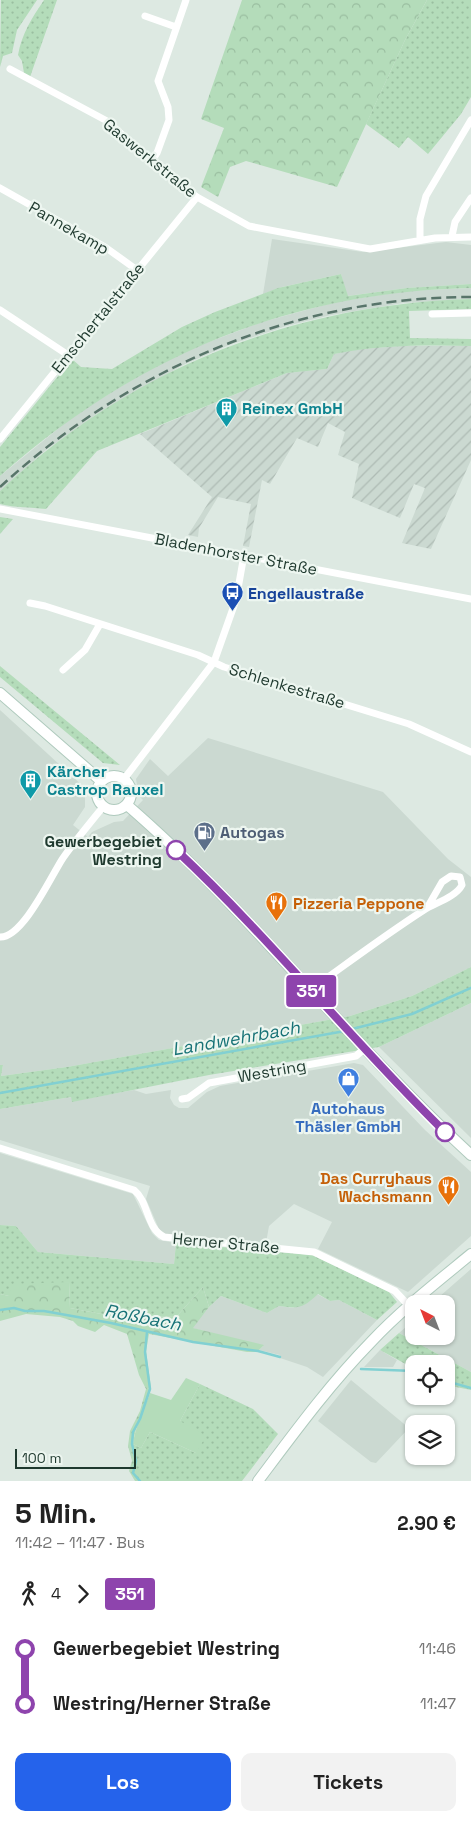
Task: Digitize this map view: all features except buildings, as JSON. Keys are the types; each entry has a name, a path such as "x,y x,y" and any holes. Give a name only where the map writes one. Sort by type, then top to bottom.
{"main road":[{"path":"0,693 101,782"},
{"path":"115,775 124,779 129,783 132,793 127,805 117,810 103,807 97,792 101,782 115,775"},
{"path":"127,805 224,897 416,1104 471,1155"},
{"path":"423,1295 471,1254"},
{"path":"258,1481 337,1379 376,1337 405,1311"}],"street":[{"path":"152,161 157,153 169,120 168,108 158,81 186,0"},
{"path":"145,16 176,27"},
{"name":"Gaswerkstraße","path":"10,69 107,121 152,161 197,197 250,226 370,249 452,236 471,238"},
{"path":"420,240 420,219 426,196 471,120"},
{"name":"Pannekamp","path":"0,188 106,247 137,270"},
{"name":"Emschertalstraße","path":"0,439 197,197"},
{"path":"452,236 455,222 471,198"},
{"path":"0,310 68,355"},
{"path":"432,314 471,313"},
{"name":"Bladenhorster Straße","path":"0,509 471,599"},
{"path":"124,779 214,662 236,600 244,556"},
{"name":"Schlenkestraße","path":"30,604 100,624 224,667 408,724 471,752"},
{"path":"63,670 85,650 100,624"},
{"path":"0,937 13,932 23,922 62,860 103,807"},
{"path":"310,990 427,908 459,890 462,885 460,877 451,876 442,882 427,908"},
{"name":"Westring","path":"182,1099 188,1098 209,1082 356,1056 362,1047"},
{"name":"Herner Straße","path":"0,1148 134,1190 140,1196 156,1231 164,1237 314,1252 395,1291 405,1301"}],"shaded area":[{"path":"272,239 363,252 446,242 471,245 471,284 407,288 347,296 341,274 282,287 263,294"},
{"path":"471,288 471,299 403,303 331,315 286,326 229,345 183,365 97,414 46,450 0,491 0,476 75,415 143,373 193,348 262,322 336,302 406,291"},
{"path":"402,346 471,346 471,460 431,549 402,543 425,488 414,484 400,518 352,498 359,464 338,455 345,432 328,423 318,447 297,438 270,484 262,480 249,547 243,546 251,504 218,497 199,528 198,537 188,535 212,497 140,434 287,373 327,369 334,354 360,349"},
{"path":"0,710 85,788 85,807 73,825 88,837 92,832 114,822 123,821 143,800 139,796 136,779 150,759 168,776 208,738 383,792 448,859 471,877 471,967 412,996 350,1016 67,1067 1,1076 3,1065 0,1065"},
{"path":"471,1003 471,1138 379,1047"},
{"path":"354,1063 363,1065 425,1130 471,1172 471,1236 408,1292 318,1249 332,1222 294,1204 269,1226 266,1243 166,1234 159,1229 146,1199 150,1186 0,1140 0,1109 71,1097 73,1101 134,1090 146,1094 171,1090 170,1098 174,1105 179,1108 188,1108 207,1092 220,1086"},
{"path":"0,1153 133,1194 152,1233 159,1240 176,1243 174,1264 38,1252 16,1226 0,1225"},
{"path":"471,1269 471,1372 455,1363 455,1355 440,1355 421,1345 455,1345 455,1295 441,1295"},
{"path":"317,1294 330,1301 339,1300 377,1320 323,1377 307,1367 280,1358 280,1355 259,1350 263,1346 192,1328 209,1307 221,1296 267,1313 279,1306 293,1308"},
{"path":"405,1328 405,1336 399,1333"},
{"path":"380,1350 397,1360 393,1367 364,1367"},
{"path":"351,1380 405,1425 405,1432 376,1463 371,1462 318,1421"}],"green space":[{"path":"1,0 37,0 17,30 12,53 3,56 0,67"},
{"path":"44,0 57,0 30,77 24,73 22,61 18,55 25,33"},
{"path":"242,0 427,0 405,40 337,187 246,161 230,167 218,197 201,187 224,128 201,119"},
{"path":"427,0 471,0 471,97 461,114 428,154 408,137 399,148 366,124 405,40"},
{"path":"341,274 348,296 407,288 471,284 471,288 404,292 340,302 278,318 218,338 161,365 105,397 52,434 0,476 0,447 72,359 81,367 112,369 182,327 215,312 278,288"},
{"path":"471,299 471,309 409,311 410,338 471,339 471,346 385,347 334,354 327,369 287,373 97,451 46,509 0,504 0,491 50,448 103,410 159,378 218,351 279,330 341,314 406,304"},
{"path":"0,517 13,519 0,534"},
{"path":"0,666 120,765 103,763 0,677"},
{"path":"471,967 471,1003 379,1047 209,1075 72,1102 71,1097 0,1109 0,1065 3,1065 1,1076 67,1067 350,1016 412,996"},
{"path":"0,1225 16,1226 38,1252 174,1264 176,1243 312,1255 389,1292 397,1302 377,1320 339,1300 330,1301 318,1294 304,1305 279,1306 267,1313 221,1296 209,1307 203,1287 177,1316 122,1318 70,1308 69,1282 9,1296 0,1294"},
{"path":"69,1282 70,1308 122,1318 177,1316 203,1287 209,1307 193,1328 264,1345 257,1352 247,1352 149,1334 146,1351 151,1388 146,1389 139,1375 127,1334 104,1325 95,1332 60,1317 26,1314 0,1321 0,1294 9,1296 13,1284"},
{"path":"399,1333 405,1336 405,1345 421,1345 440,1355 405,1355 405,1364 380,1350"},
{"path":"455,1363 471,1372 471,1390 455,1387"},
{"path":"186,1378 200,1384 180,1421 206,1436 196,1453 150,1432 141,1448 133,1444 150,1393 171,1400"},
{"path":"200,1384 253,1409 278,1434 242,1481 135,1481 129,1471 132,1461 128,1446 130,1431 140,1411 146,1389 151,1388 138,1423 133,1444 141,1448 150,1432 196,1453 180,1421"}],"waterway":[{"name":"Landwehrbach","path":"352,1029 412,1014 471,988"},
{"name":"Landwehrbach","path":"0,1093 345,1031"},
{"name":"Roßbach","path":"0,1310 14,1308 25,1311 44,1311 111,1323 193,1342 258,1351 280,1357"},
{"path":"140,1481 133,1473 136,1461 132,1444 133,1432 140,1419 150,1389 145,1352 147,1332"},
{"name":"Roßbach","path":"361,1369 405,1371"},
{"name":"Roßbach","path":"455,1384 471,1388"}],"railway":[{"path":"0,487 50,445 103,408 159,375 218,348 278,326 341,310 405,300 471,297"}],"bus line":[{"name":"351","path":"176,850 236,909 360,1045 445,1132"}],"place":[{"name":"Reinex GmbH","path":"226,427"},
{"name":"Engellaustraße","path":"232,612"},
{"name":"Kärcher Castrop Rauxel","path":"31,799"},
{"name":"Gewerbegebiet Westring","path":"176,850"},
{"name":"Autogas","path":"204,851"},
{"name":"Pizzeria Peppone","path":"277,922"},
{"name":"Autohaus Thäsler GmbH","path":"348,1098"},
{"name":"Das Curryhaus Wachsmann","path":"448,1206"}]}
